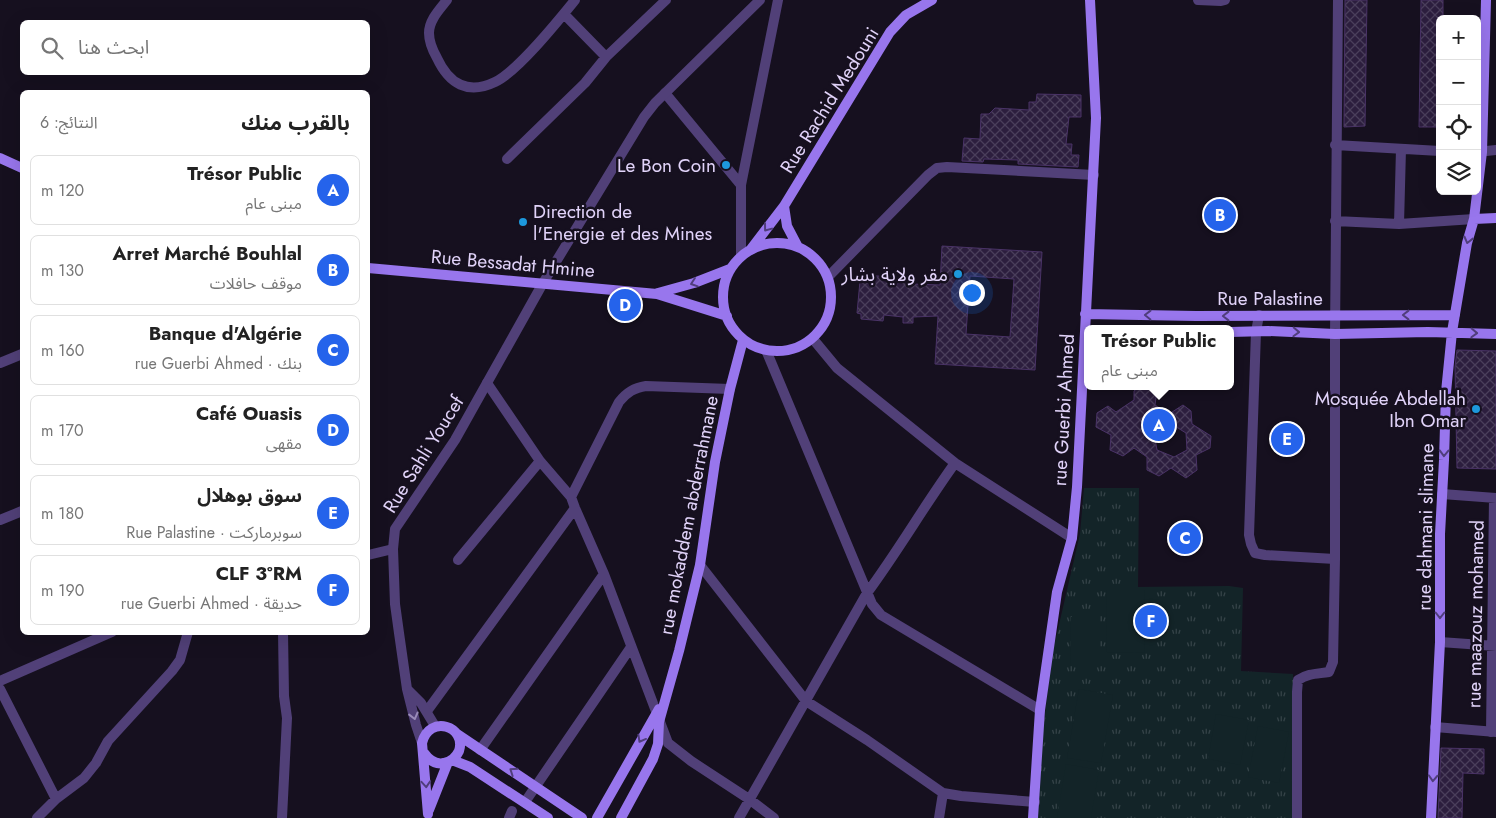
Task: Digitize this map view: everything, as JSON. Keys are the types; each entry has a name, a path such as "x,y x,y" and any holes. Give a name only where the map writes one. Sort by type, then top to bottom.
{"main road":[{"name":"Rue Rachid Medouni","path":"750,250 784,206 890,32 906,15 932,0"},
{"name":"rue Guerbi Ahmed","path":"1086,325 1096,118 1090,0"},
{"name":"rue dahmani slimane","path":"1480,150 1486,0"},
{"path":"0,158 20,167"},
{"name":"rue dahmani slimane","path":"1431,818 1440,642 1440,534 1446,392 1452,332 1467,243 1474,219 1476,195"},
{"path":"784,206 786,226 798,247"},
{"path":"1474,219 1496,218"},
{"path":"782,243 798,247 810,254 821,264 828,277 832,303 828,316 822,328 813,339 801,346 788,351 758,348 743,340 730,324 723,305 724,284 730,269 741,256 750,250 766,244 782,243"},
{"name":"Rue Bessadat Hmine","path":"370,268 657,294 727,316"},
{"name":"Rue Bessadat Hmine","path":"657,294 694,283 730,269"},
{"name":"Rue Palastine","path":"1085,314 1259,316 1455,315"},
{"name":"Rue Palastine","path":"1234,332 1268,331 1335,334 1452,332 1496,334"},
{"name":"rue mokaddem abderrahmane","path":"597,818 658,717 667,698 700,565 715,462 730,389 743,340"},
{"name":"rue Guerbi Ahmed","path":"1033,818 1040,710 1057,592 1072,538 1084,367"},
{"path":"621,818 658,744 658,717"},
{"path":"427,816 422,743 424,736 429,730 435,726 443,726 451,728 480,750 582,818"},
{"path":"427,816 450,761 457,755 460,748 460,740 457,734"},
{"path":"424,754 434,762 450,761 470,767 548,818"}],"street":[{"path":"447,0 432,20 429,32 432,48 442,68 452,80 462,86 478,88 496,81 515,67 575,0"},
{"path":"507,159 585,83 606,57 666,0"},
{"name":"Rue Sahli Youcef","path":"422,743 407,689 396,604 393,549 396,529 455,440 544,283 644,117 665,93 760,0"},
{"path":"741,256 741,185 778,0"},
{"path":"1198,0 1225,0"},
{"path":"1297,818 1298,680 1305,675 1329,672 1333,662 1335,558 1335,146 1338,0"},
{"path":"564,14 606,57"},
{"path":"665,93 741,185"},
{"path":"1335,146 1436,151"},
{"path":"1399,224 1401,149"},
{"path":"1481,152 1496,150"},
{"path":"828,277 937,168 1094,175"},
{"path":"1335,222 1399,224 1474,219"},
{"path":"1259,316 1256,332 1250,544 1255,553 1265,555 1335,558"},
{"path":"813,339 837,368 955,463 1072,538"},
{"path":"766,350 872,604 881,615 1040,710"},
{"path":"0,363 20,355"},
{"path":"487,383 540,461 572,497 604,574 668,742 676,750 774,818"},
{"path":"572,497 619,402 626,393 637,387 646,386 730,389"},
{"path":"458,560 540,461"},
{"path":"739,818 867,593 890,562 928,501 955,463"},
{"path":"1442,494 1495,498"},
{"name":"rue maazouz mohamed","path":"1493,732 1495,498"},
{"path":"427,711 575,508"},
{"path":"0,520 20,512"},
{"path":"370,555 393,549"},
{"path":"700,565 806,701 944,793 1035,802"},
{"path":"480,750 604,574"},
{"path":"0,681 105,635"},
{"path":"37,818 56,799 84,778 96,763 108,741 172,671 180,660 187,635"},
{"path":"282,818 287,718 284,696 283,635"},
{"path":"1440,642 1494,646"},
{"path":"525,802 632,647"},
{"path":"0,689 56,799"},
{"path":"407,689 427,711 435,726"},
{"path":"1435,727 1493,732"},
{"path":"939,818 944,793"}],"green space":[{"path":"1084,488 1139,488 1138,587 1229,586 1243,588 1241,671 1293,674 1293,818 1038,818 1040,757 1052,655 1080,534"},
{"path":"1107,590 1145,590 1144,653 1106,652"},
{"path":"1071,617 1100,617 1100,666 1070,666"},
{"path":"1079,689 1113,695 1101,763 1067,758"},
{"path":"1216,714 1249,720 1240,765 1208,759"},
{"path":"1258,726 1289,732 1279,783 1248,777"},
{"path":"1066,764 1099,770 1091,818 1057,818"}],"building":[{"path":"1345,0 1367,0 1365,126 1344,127"},
{"path":"1421,0 1443,0 1443,15 1436,15 1436,127 1419,127"},
{"path":"1037,94 1081,95 1081,117 1069,117 1066,144 1072,144 1071,155 1079,155 1078,167 1018,164 1018,160 984,159 983,162 962,161 964,138 980,139 981,114 989,114 995,108 1029,110 1029,102 1036,102"},
{"path":"942,246 1042,252 1035,370 935,364 938,316 913,317 913,323 903,323 903,317 884,315 883,321 861,319 861,314 857,313 860,281 864,281 864,275 891,277 891,286 911,279 913,284 940,285","holes":["970,276 1014,279 1010,337 966,334"]},
{"name":"Mosquée Abdellah Ibn Omar","path":"1457,350 1496,351 1496,469 1457,468 1455,367"},
{"path":"1135,390 1157,390 1155,405 1169,414 1183,405 1191,411 1192,424 1211,436 1210,448 1196,455 1197,470 1186,478 1171,468 1159,476 1147,470 1147,457 1134,448 1123,456 1110,450 1111,435 1096,427 1097,413 1108,406 1116,412 1134,400","holes":["1173,425 1186,433 1187,450 1174,457 1157,450 1154,432"]},
{"path":"1441,748 1484,749 1484,774 1463,773 1462,818 1438,818"}],"place":[{"name":"Le Bon Coin","path":"726,165"},
{"name":"Arret Marché Bouhlal","path":"1220,215"},
{"name":"Direction de l'Energie et des Mines","path":"523,222"},
{"name":"مقر ولاية بشار","path":"958,274"},
{"name":"Café Ouasis","path":"625,305"},
{"name":"Mosquée Abdellah Ibn Omar","path":"1476,409"},
{"name":"Trésor Public","path":"1159,425"},
{"name":"سوق بوهلال","path":"1287,439"},
{"name":"Banque d'Algérie","path":"1185,538"},
{"name":"CLF 3°RM","path":"1151,621"}]}
